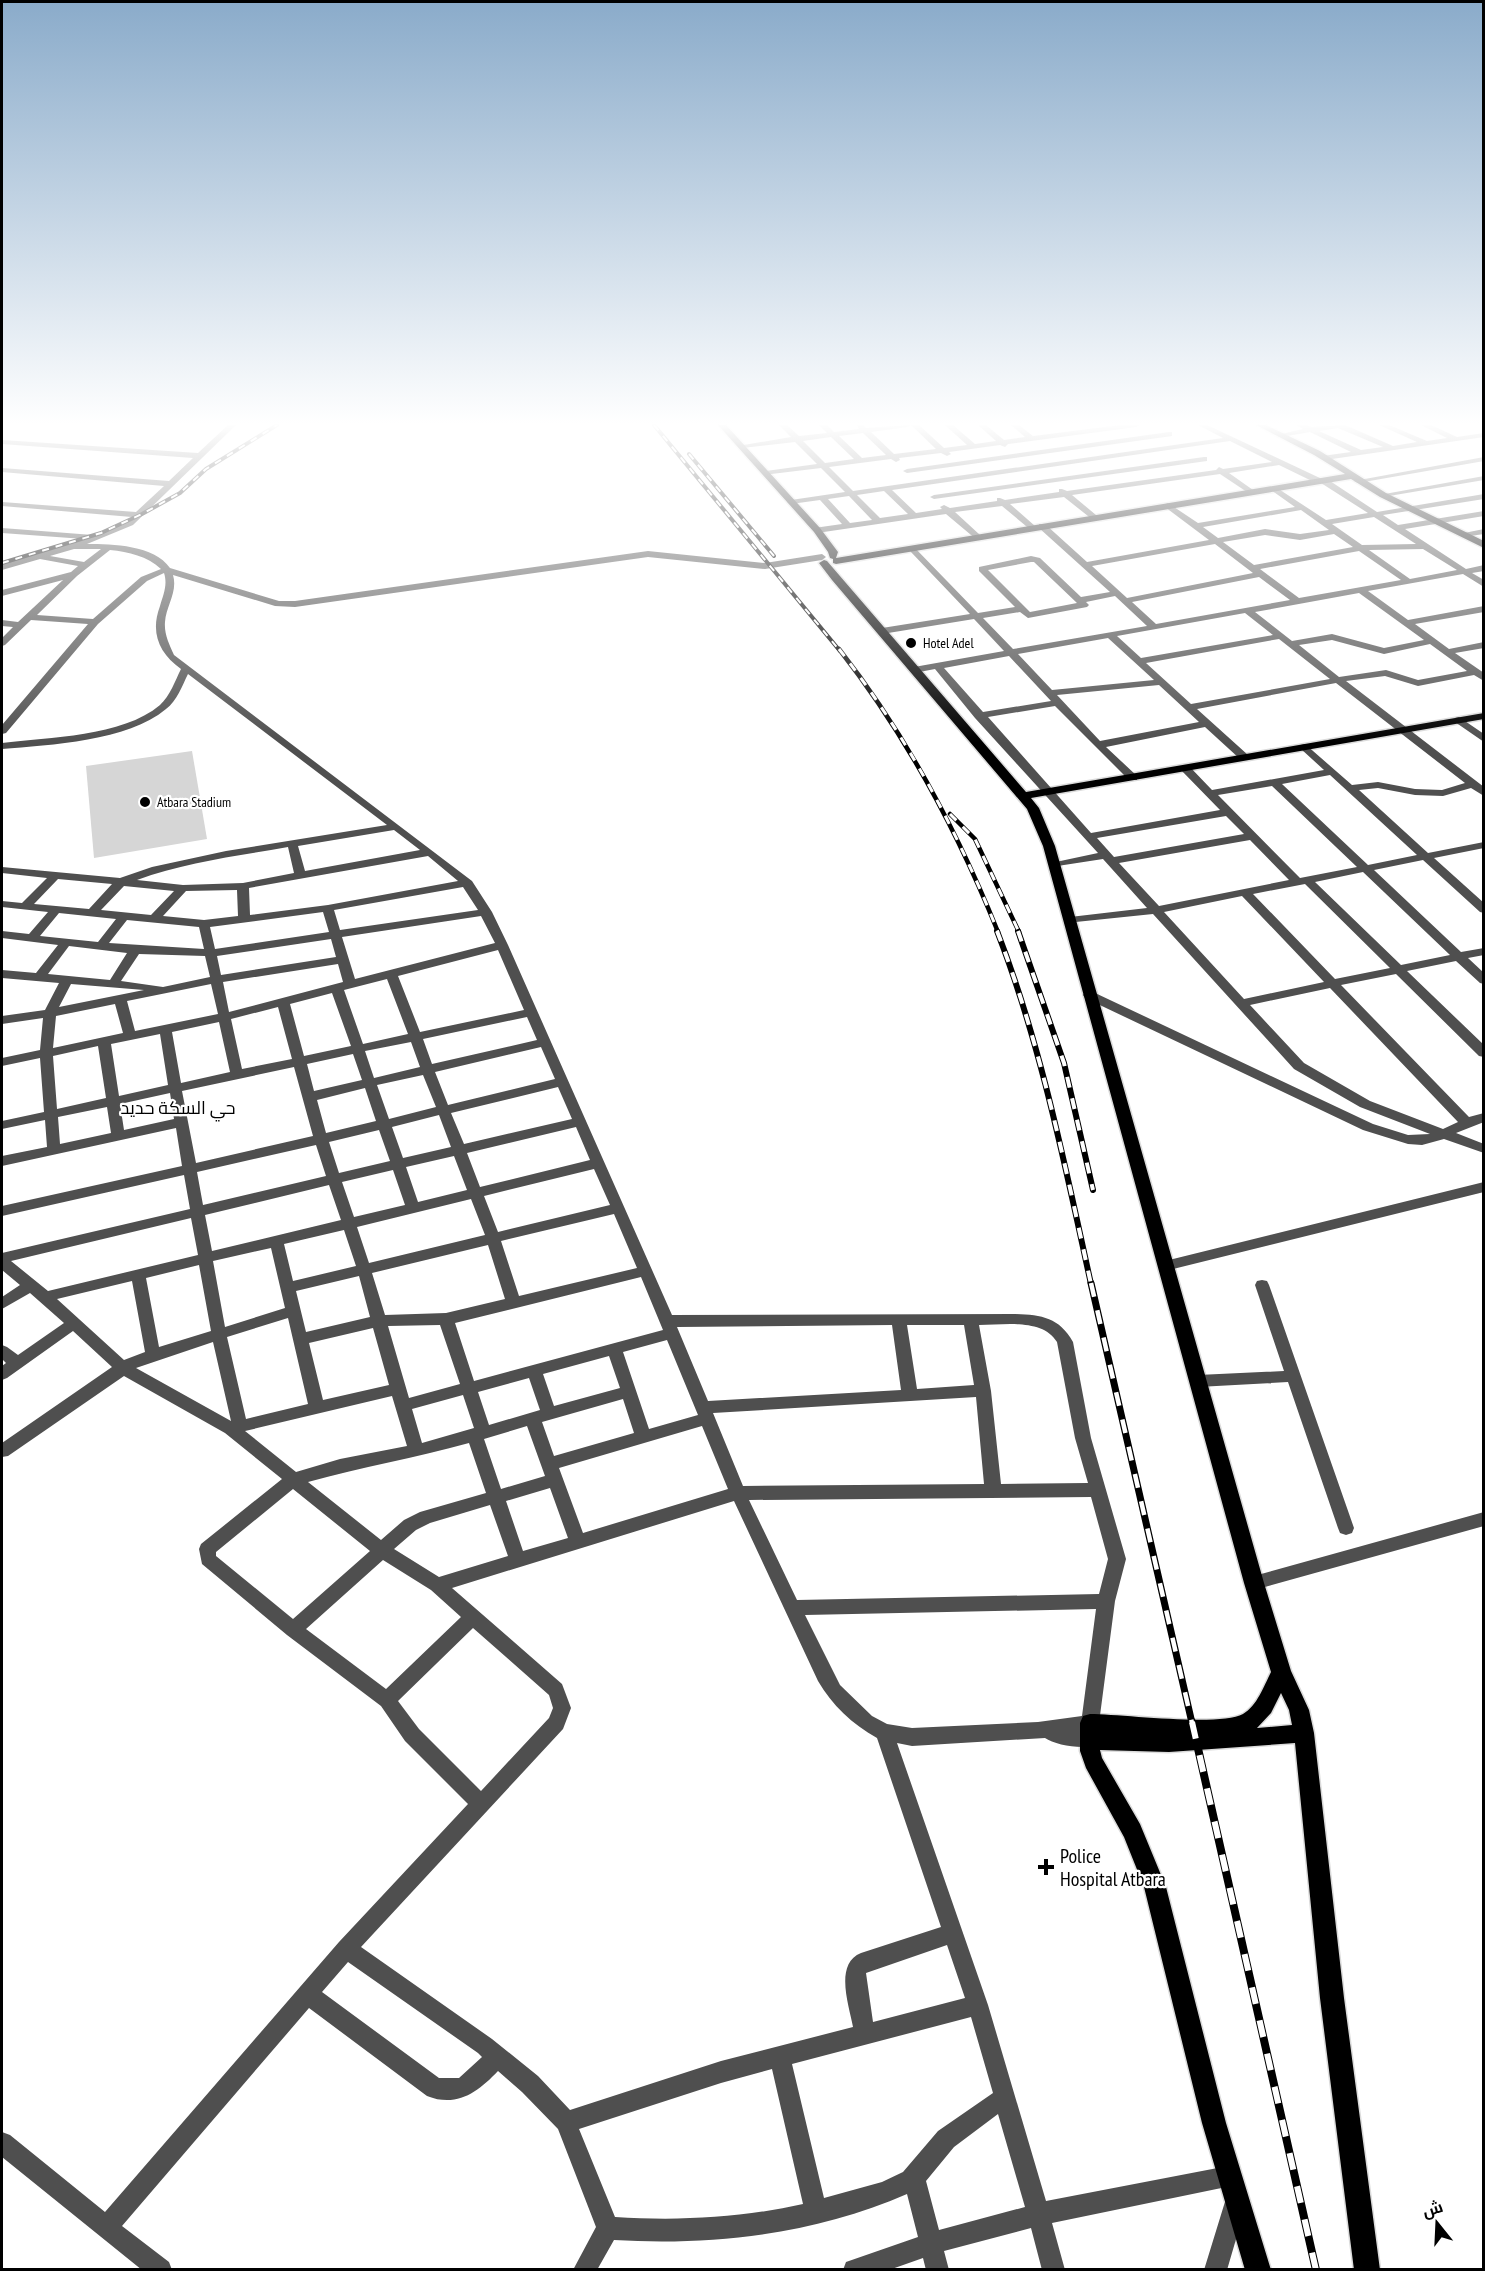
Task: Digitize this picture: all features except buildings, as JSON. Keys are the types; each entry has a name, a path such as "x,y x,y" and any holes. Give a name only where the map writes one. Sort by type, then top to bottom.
{"main road":[{"path":"818,531 825,544 829,561 882,631 1023,796 1039,820 1055,865 1089,995 1254,1583 1281,1672 1294,1698 1304,1733 1332,1998 1367,2270"},
{"path":"829,561 914,549 1013,531"},
{"path":"1456,531 1484,545"},
{"path":"1023,796 1484,716"},
{"path":"1089,1731 1119,1722 1176,1727 1235,1727 1248,1722 1258,1714 1281,1672"},
{"path":"1089,1731 1127,1742 1202,1741 1304,1733"},
{"path":"1089,1731 1090,1751 1097,1769 1131,1831 1155,1887 1228,2177 1257,2270"}],"street":[{"path":"13,531 99,537"},
{"path":"2,567 74,546 112,531"},
{"path":"129,531 129,537 136,548"},
{"path":"970,531 977,537"},
{"path":"1042,531 1154,627"},
{"path":"1203,531 1299,602"},
{"path":"1084,565 1265,532 1300,537 1336,531 1408,581"},
{"path":"1401,531 1484,584"},
{"path":"1462,534 1484,531"},
{"path":"2,559 71,536"},
{"path":"89,541 118,539 136,548 166,570 278,604 295,604 648,554 765,566 829,561"},
{"path":"74,546 136,548"},
{"path":"1252,568 1360,548 1424,546"},
{"path":"2,643 74,574 109,547"},
{"path":"914,549 1098,745 1133,778"},
{"path":"40,556 85,565"},
{"path":"1035,560 1080,600 1083,603 1082,606 1028,615 982,568 1035,560"},
{"path":"914,670 1484,568"},
{"path":"2,731 95,622 144,579 166,570"},
{"path":"166,570 170,576 170,586 159,624 170,656 468,883 486,912 581,1120 670,1327 738,1493 791,1608 834,1691 865,1722 884,1732 912,1737 1038,1730 1089,1731 1106,1601 1117,1559 1083,1438 1065,1342 1061,1332 1053,1325 1034,1321 899,1319 670,1327 614,1348 402,1406"},
{"path":"2,593 74,574"},
{"path":"1124,601 1261,574"},
{"path":"1360,590 1480,675"},
{"path":"1080,600 1117,593"},
{"path":"882,631 1021,609"},
{"path":"1407,623 1484,609"},
{"path":"1248,610 1336,681 1484,793"},
{"path":"29,617 95,622"},
{"path":"2,623 19,626"},
{"path":"1110,635 1244,757"},
{"path":"1139,661 1280,636"},
{"path":"1290,644 1332,637 1384,651 1432,641"},
{"path":"1448,652 1484,645"},
{"path":"937,666 1048,792 1091,836 1304,1070 1365,1104 1484,1149"},
{"path":"2,746 101,731 138,721 163,707 186,669"},
{"path":"1190,707 1380,673 1418,683 1480,675"},
{"path":"1051,693 1161,682"},
{"path":"979,716 1059,702"},
{"path":"1459,720 1484,739"},
{"path":"1098,745 1208,723"},
{"path":"1305,747 1484,910"},
{"path":"1185,768 1484,1053"},
{"path":"1211,794 1331,772"},
{"path":"1274,782 1484,980"},
{"path":"1350,788 1378,785 1415,792 1443,793 1473,784"},
{"path":"1091,836 1229,812"},
{"path":"92,913 121,882 176,863 395,827"},
{"path":"1055,865 1254,836"},
{"path":"292,843 300,875"},
{"path":"1070,921 1156,910 1424,856 1481,848"},
{"path":"2,870 183,888 243,886 429,852"},
{"path":"25,906 56,875"},
{"path":"2,904 204,924 328,908 468,883"},
{"path":"243,886 244,919"},
{"path":"154,919 183,888"},
{"path":"1245,893 1466,1122"},
{"path":"328,908 343,960 343,986 358,1048 413,1208"},
{"path":"31,939 56,909"},
{"path":"2,935 135,950 210,952 486,912"},
{"path":"102,946 124,916"},
{"path":"204,924 237,1075"},
{"path":"40,977 66,942"},
{"path":"2,1062 224,1017 502,945"},
{"path":"113,984 135,950"},
{"path":"1241,1003 1484,951"},
{"path":"2,1020 120,1000 215,980 343,960"},
{"path":"2,974 172,989"},
{"path":"391,974 493,1238 514,1303"},
{"path":"54,1150 46,1054 50,1013 67,980"},
{"path":"1089,995 1368,1127 1414,1140 1440,1134 1466,1122 1484,1118"},
{"path":"120,1000 130,1036"},
{"path":"283,1002 321,1139 364,1269 396,1389 416,1451"},
{"path":"2,1125 531,1012"},
{"path":"165,1029 235,1427"},
{"path":"104,1042 118,1136"},
{"path":"309,1097 545,1042"},
{"path":"2,1211 562,1082"},
{"path":"2,1258 581,1120"},
{"path":"2,1161 181,1122"},
{"path":"45,1297 599,1163"},
{"path":"1165,1266 1484,1187"},
{"path":"287,1288 618,1208"},
{"path":"276,1240 317,1408"},
{"path":"2,1262 45,1297 123,1368 235,1427 381,1550 436,1585 556,1690 562,1708 556,1723 346,1949 106,2228"},
{"path":"300,1339 378,1321 446,1319 646,1271"},
{"path":"138,1273 153,1354"},
{"path":"2,1304 31,1285"},
{"path":"1262,1285 1346,1528"},
{"path":"2,1451 123,1368 153,1354 293,1311"},
{"path":"446,1319 496,1497 518,1561"},
{"path":"899,1319 910,1395"},
{"path":"971,1319 983,1391 993,1491"},
{"path":"2,1374 74,1323"},
{"path":"614,1348 644,1438"},
{"path":"2,1351 17,1363"},
{"path":"534,1370 549,1414"},
{"path":"1198,1381 1294,1376"},
{"path":"235,1427 396,1389"},
{"path":"293,1630 410,1525 426,1517 496,1497 705,1412 983,1391"},
{"path":"480,1803 418,1742 387,1700 293,1630 208,1559 206,1554 212,1544 294,1479 340,1466 416,1451 628,1392"},
{"path":"532,1418 578,1542"},
{"path":"436,1585 738,1493 1098,1490"},
{"path":"1254,1583 1484,1519"},
{"path":"791,1608 1106,1601"},
{"path":"387,1700 473,1617"},
{"path":"884,1732 978,2005 1054,2270"},
{"path":"864,2034 855,1974 857,1967 861,1963 953,1933"},
{"path":"346,1949 497,2056 530,2084 566,2122 608,2228"},
{"path":"307,1994 435,2088 451,2093 470,2084 497,2056"},
{"path":"566,2122 639,2097 780,2056 978,2005"},
{"path":"780,2056 816,2212"},
{"path":"608,2228 656,2232 708,2231 773,2223 895,2188 914,2179 929,2156 947,2138 1006,2097"},
{"path":"2,2143 161,2270"},
{"path":"854,2270 930,2244 1039,2214 1228,2177"},
{"path":"914,2179 938,2270"},
{"path":"1215,2270 1236,2203"},
{"path":"584,2270 608,2228"}],"shaded area":[{"path":"192,751 207,839 94,858 86,766"}],"railway":[{"path":"2,563 105,531"},
{"path":"741,531 840,651"},
{"path":"753,531 774,556"},
{"path":"839,649 887,716 929,785 965,857 998,932"},
{"path":"950,814 975,839 1019,932"},
{"path":"997,931 1027,1017 1039,1061 1091,1284"},
{"path":"1018,931 1064,1063 1093,1190"},
{"path":"1091,1283 1192,1723"},
{"path":"1192,1722 1316,2270"}],"place":[{"name":"Hotel Adel","path":"911,643"},
{"name":"Atbara Stadium","path":"145,802"},
{"name":"Police Hospital Atbara","path":"1046,1867"}],"district":[{"name":"حي السكة حديد","path":"178,1108"}]}
